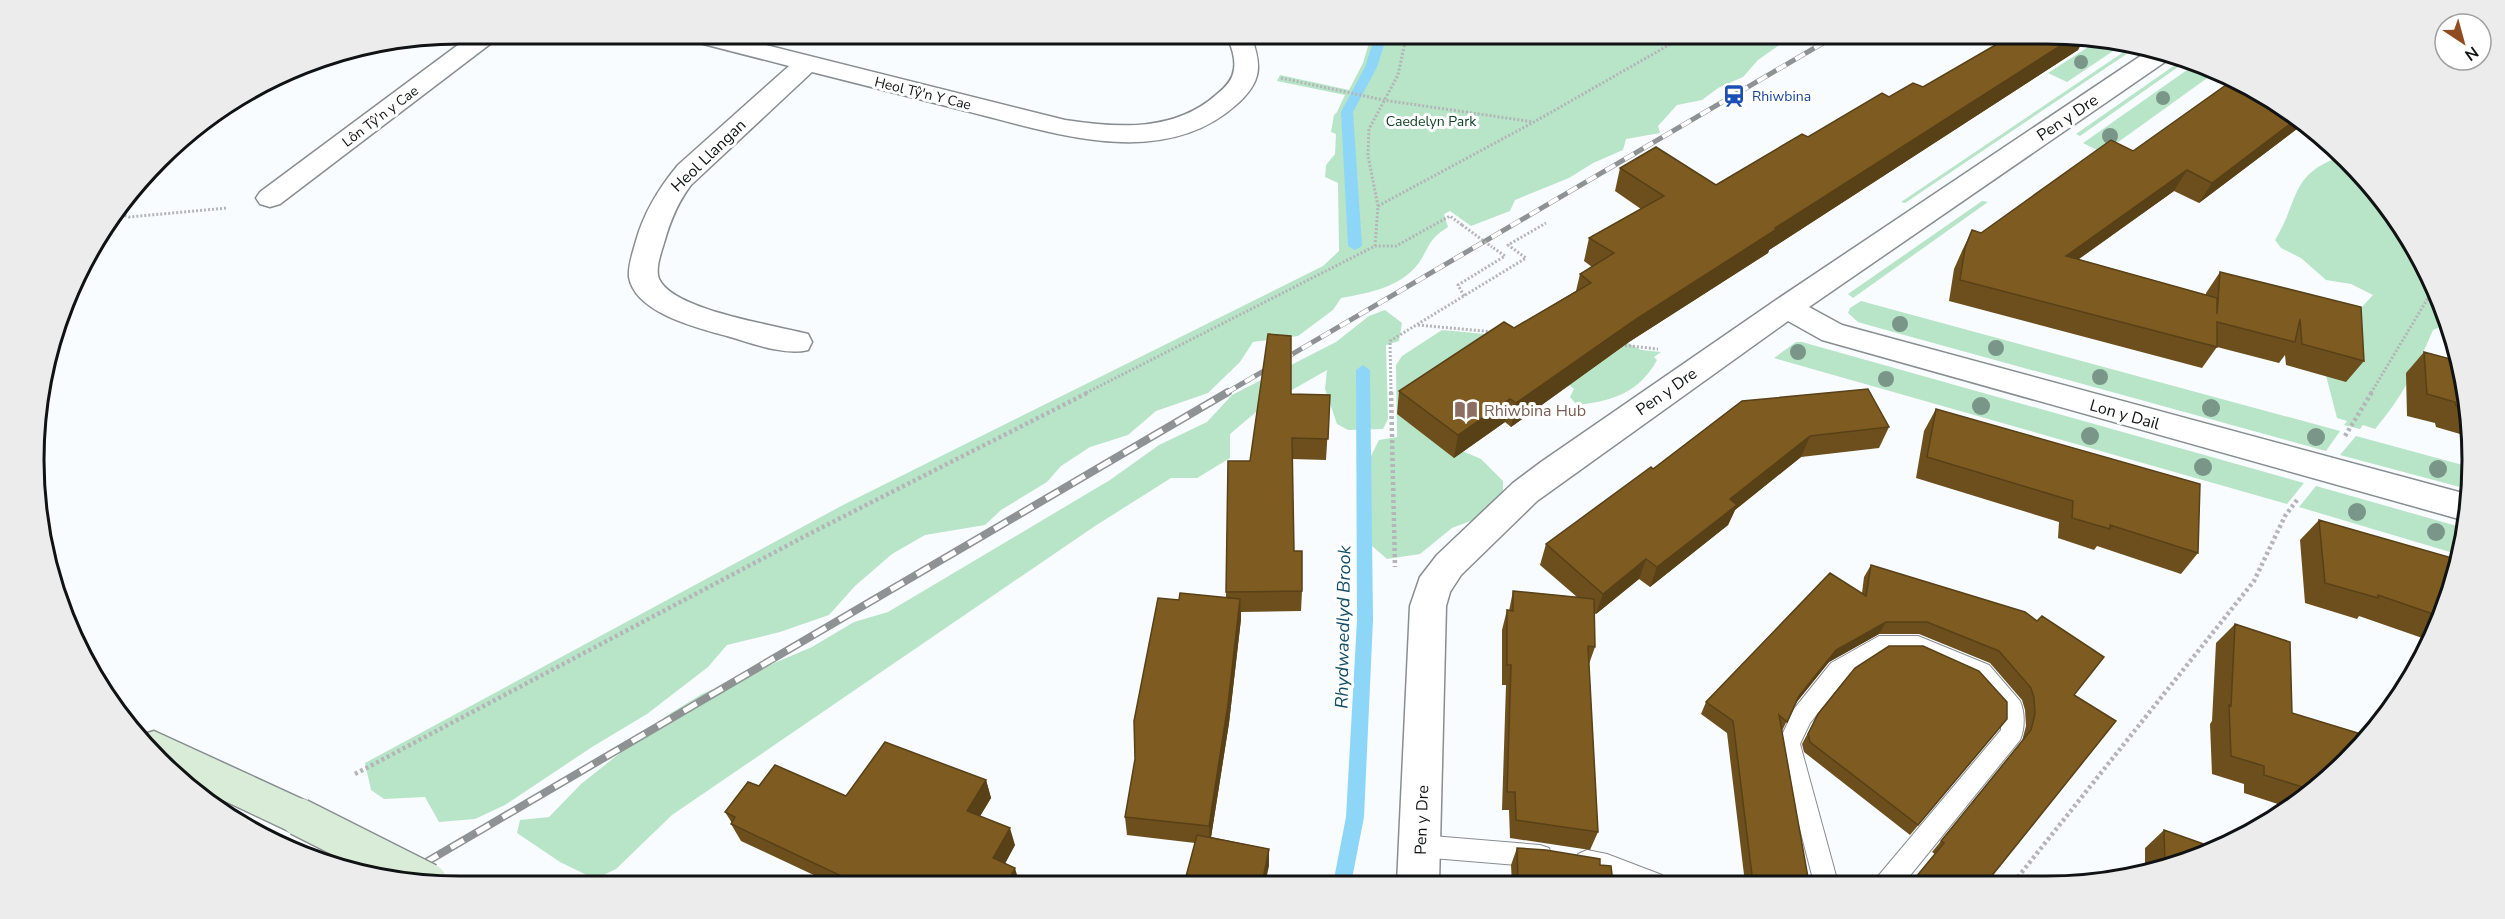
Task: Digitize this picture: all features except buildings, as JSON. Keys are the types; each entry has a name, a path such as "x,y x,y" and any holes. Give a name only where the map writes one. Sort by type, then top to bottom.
{"street":[{"name":"Lôn Tŷ'n y Cae","path":"270,198 474,44"},
{"name":"Heol Tŷ'n Y Cae","path":"732,44 1094,134 1160,131 1206,115 1227,100 1241,85 1248,70 1242,44"},
{"name":"Pen y Dre","path":"1419,876 1428,606 1433,587 1449,565 1525,492 1787,307 2154,58"},
{"name":"Heol Llangan","path":"797,342 749,332 680,309 659,297 646,283 644,267 660,208 671,190 688,171 807,63"},
{"name":"Lon y Dail","path":"1787,307 1833,333 2459,506"},
{"path":"164,753 409,872"}],"lane":[{"path":"1824,876 1789,744 1802,716 1839,670 1879,645 1918,645 1981,672 2012,708 2012,733 1894,876"},
{"path":"1420,846 1565,859 1607,866 1634,876"}],"path":[{"path":"1375,246 1378,206 1368,156 1369,129 1398,75 1405,44"},
{"path":"1378,206 1534,122 1671,44"},
{"path":"1278,78 1383,100 1534,122"},
{"path":"123,215 129,217 227,208"},
{"path":"355,774 811,533 1375,246 1396,246 1450,216 1504,256 1458,285 1464,296"},
{"path":"1395,568 1390,341 1526,258 1508,245 1546,223"},
{"path":"2344,438 2429,297"},
{"path":"1417,325 1504,333"},
{"path":"1620,345 1666,350"},
{"path":"2019,876 2254,581 2285,516 2302,493"}],"green space":[{"name":"Caedelyn Park","path":"1369,44 1781,44 1758,60 1743,77 1718,88 1702,100 1677,105 1658,126 1660,133 1626,139 1623,150 1593,163 1569,178 1515,200 1510,211 1471,226 1450,211 1444,214 1448,227 1432,241 1415,268 1397,282 1375,291 1341,298 1333,310 1298,336 1253,342 1240,362 1208,393 1156,411 1128,435 1090,447 1061,466 1047,482 1001,510 985,525 925,535 892,554 855,586 829,615 780,632 727,645 708,667 647,714 592,747 505,805 475,819 439,822 425,797 384,799 371,790 365,763 843,505 1323,266 1339,251 1338,183 1325,177 1326,165 1335,154 1336,134 1331,132 1334,115 1345,95 1277,81 1280,75 1349,90 1363,63"},
{"path":"2090,46 2116,49 2067,82 2048,73"},
{"path":"2125,51 2130,52 1905,203 1901,202"},
{"path":"2175,65 2179,66 2080,136 2076,134"},
{"path":"2188,69 2209,77 2103,153 2083,143"},
{"path":"2334,160 2376,206 2419,276 2439,327 2433,330 2408,382 2375,429 2363,425 2360,429 2344,425 2347,421 2337,418 2323,364 2360,309 2373,295 2351,284 2326,280 2301,258 2281,248 2275,240 2298,189 2313,171"},
{"path":"1982,201 1988,202 1853,298 1848,294"},
{"path":"1861,301 2340,431 2326,451 1858,322 1848,313 1850,308"},
{"path":"1385,310 1402,323 1399,341 1386,345 1388,419 1383,429 1348,430 1337,424 1325,389 1327,370 1262,407 1230,434 1230,458 1197,478 1171,478 1095,526 672,815 616,869 601,876 589,876 560,862 517,833 520,820 549,817 581,784 668,715 702,694 812,647 854,622 888,612 1110,480 1159,445 1207,422 1232,395 1336,342 1369,316"},
{"path":"1442,330 1540,339 1563,334 1628,343 1641,350 1661,352 1654,357 1657,360 1642,380 1633,388 1613,398 1577,405 1570,397 1574,389 1569,385 1453,447 1481,459 1503,481 1503,502 1481,517 1452,528 1420,554 1387,559 1371,545 1369,460 1379,440 1397,437 1396,365 1402,356"},
{"path":"1796,342 2304,483 2287,504 1774,358"},
{"path":"2356,436 2462,465 2461,487 2340,455"},
{"path":"2316,486 2456,526 2454,541 2451,552 2299,507"}],"waterway":[{"name":"Rhydwaedlyd Brook","path":"1355,246 1347,112 1371,67 1378,44"},
{"name":"Rhydwaedlyd Brook","path":"1344,876 1355,817 1365,620 1363,370"}],"railway":[{"path":"1226,393 1821,44"},
{"path":"409,872 1228,392"}],"place":[{"name":"Rhiwbina","path":"1734,96"},
{"name":"Rhiwbina Hub","path":"1466,410"}]}
